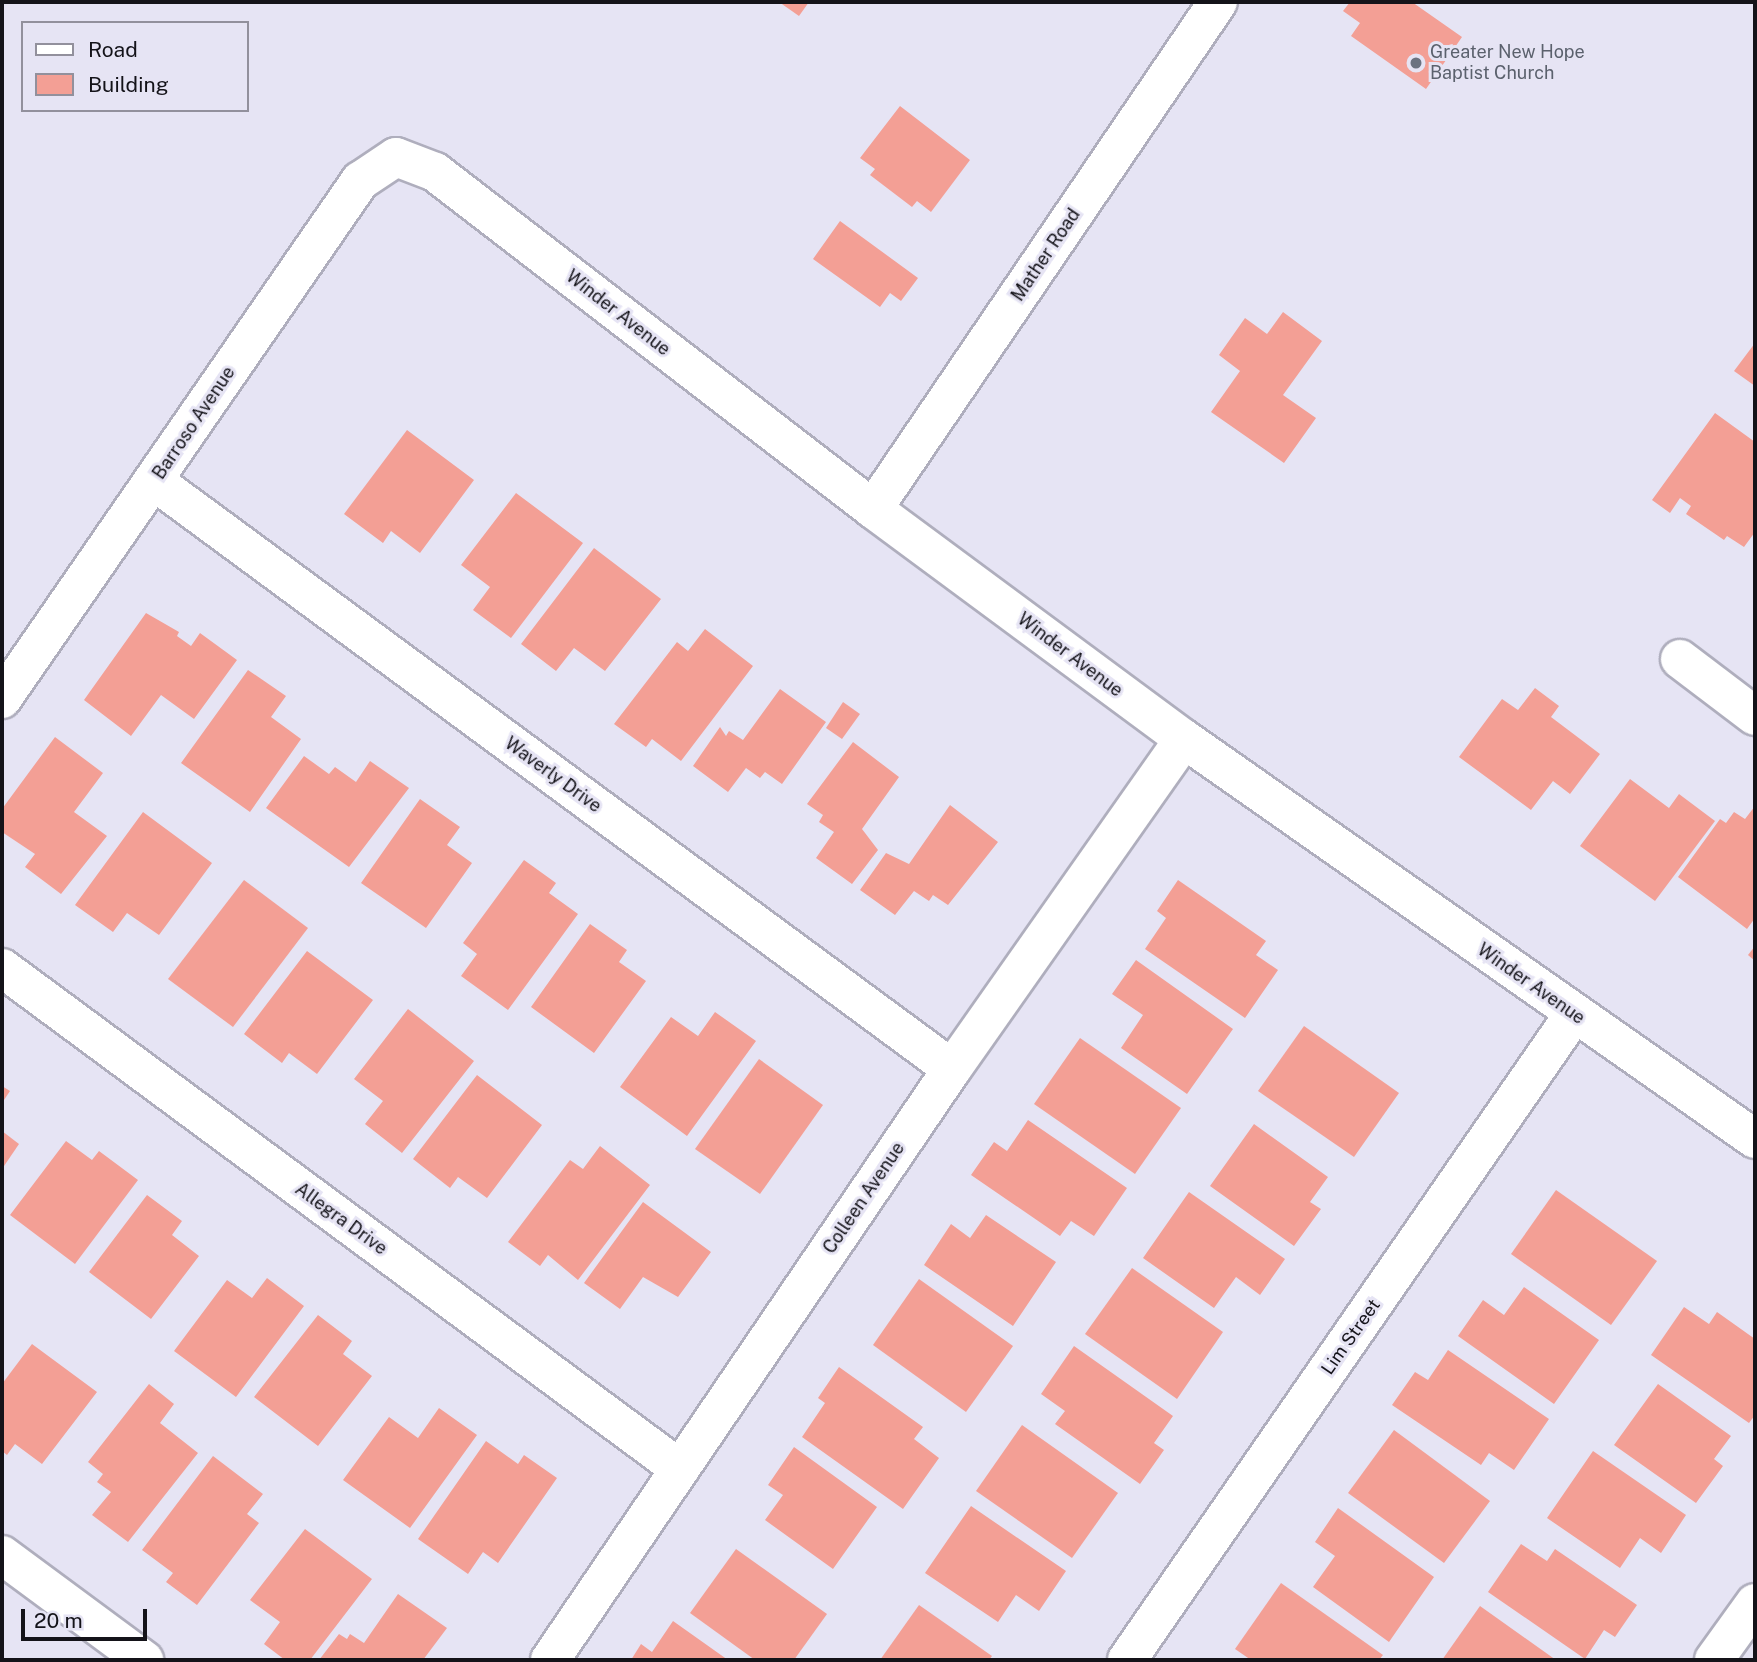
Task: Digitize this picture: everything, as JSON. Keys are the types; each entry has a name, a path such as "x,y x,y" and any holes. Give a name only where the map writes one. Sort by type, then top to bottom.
{"street":[{"name":"Mather Road","path":"873,509 1218,2"},
{"name":"Winder Avenue","path":"396,157 435,172 873,509 1184,739 1755,1139"},
{"name":"Barroso Avenue","path":"2,699 360,181 396,157"},
{"name":"Waverly Drive","path":"153,481 952,1069"},
{"path":"1679,659 1755,716"},
{"name":"Colleen Avenue","path":"550,1660 952,1069 1184,739"},
{"name":"Allegra Drive","path":"2,968 680,1469"},
{"name":"Lim Street","path":"1128,1660 1574,1014"},
{"path":"2,1555 144,1660"},
{"path":"1714,1660 1755,1603"}],"building":[{"path":"779,2 809,2 799,16"},
{"name":"Greater New Hope Baptist Church","path":"1350,2 1412,2 1462,37 1426,89 1351,36 1360,23 1343,11"},
{"path":"900,106 970,160 931,212 917,201 912,207 870,175 875,169 860,158"},
{"path":"840,221 918,278 901,301 890,293 880,307 813,259"},
{"path":"1283,312 1322,341 1283,395 1316,418 1284,463 1211,412 1240,371 1219,355 1245,318 1267,334"},
{"path":"1755,343 1755,386 1734,371"},
{"path":"1715,413 1755,442 1755,532 1744,547 1727,536 1724,540 1686,514 1691,506 1680,498 1670,513 1652,500"},
{"path":"407,430 474,480 420,553 391,531 383,543 344,514"},
{"path":"516,493 583,543 511,638 473,610 490,587 461,565"},
{"path":"594,548 661,599 605,671 574,648 556,671 521,644"},
{"path":"146,613 179,632 177,636 191,646 200,633 237,660 194,719 161,695 131,736 84,700"},
{"path":"705,629 753,666 681,761 652,739 646,747 614,724 677,642 688,651"},
{"path":"248,670 286,696 271,717 301,739 250,812 181,763"},
{"path":"1535,688 1559,706 1551,717 1600,754 1570,794 1553,781 1531,810 1459,757 1502,699 1518,710"},
{"path":"780,689 826,722 782,784 765,772 760,778 746,768 728,792 693,766 720,727 726,736 729,731 743,740"},
{"path":"843,702 860,714 842,739 826,728"},
{"path":"55,737 103,773 74,812 107,836 61,894 25,867 35,854 2,832 2,809"},
{"path":"853,742 899,777 862,829 878,850 852,884 816,858 834,832 819,822 823,815 807,804"},
{"path":"304,756 329,774 335,767 356,782 370,761 409,788 349,867 266,808"},
{"path":"1630,779 1669,808 1679,794 1715,821 1655,901 1580,846"},
{"path":"420,799 460,827 447,845 472,863 426,928 361,883"},
{"path":"950,805 998,842 948,905 933,895 929,901 914,891 895,915 860,890 886,853 909,864"},
{"path":"1755,806 1755,918 1747,929 1678,877 1720,819 1726,823 1734,812 1745,819"},
{"path":"143,812 212,863 159,935 127,913 113,932 75,905"},
{"path":"524,860 556,883 549,893 578,914 508,1010 461,976 477,954 463,943"},
{"path":"244,880 308,928 233,1027 168,979"},
{"path":"1178,880 1266,941 1256,955 1278,970 1245,1018 1145,949 1166,918 1157,911"},
{"path":"590,924 627,950 619,962 646,981 594,1053 531,1007"},
{"path":"1755,946 1755,961 1748,955"},
{"path":"307,951 373,1000 317,1074 289,1053 282,1063 244,1034"},
{"path":"1136,960 1233,1029 1187,1094 1121,1048 1143,1015 1112,994"},
{"path":"408,1009 474,1061 402,1153 365,1124 383,1101 354,1079"},
{"path":"715,1012 756,1041 687,1136 620,1087 671,1017 698,1036"},
{"path":"1304,1026 1399,1093 1354,1157 1258,1091"},
{"path":"1080,1038 1181,1108 1135,1174 1034,1104"},
{"path":"759,1059 823,1105 760,1194 695,1149"},
{"path":"477,1075 542,1125 487,1198 458,1177 450,1188 413,1159"},
{"path":"2,1086 10,1091 2,1103"},
{"path":"1028,1120 1127,1188 1094,1236 1071,1221 1060,1236 971,1175 994,1142 1007,1151"},
{"path":"1254,1124 1328,1177 1310,1202 1321,1209 1294,1246 1210,1186"},
{"path":"2,1131 19,1144 2,1169"},
{"path":"66,1141 92,1160 99,1151 138,1180 75,1264 10,1215"},
{"path":"600,1146 650,1185 578,1280 548,1255 540,1266 508,1242 570,1160 583,1169"},
{"path":"1556,1190 1657,1261 1611,1325 1511,1254"},
{"path":"1189,1192 1285,1259 1260,1295 1236,1277 1214,1308 1143,1258"},
{"path":"147,1195 182,1221 172,1235 199,1256 151,1319 89,1272"},
{"path":"643,1202 711,1252 678,1297 643,1277 620,1309 584,1283"},
{"path":"986,1215 1056,1262 1013,1326 924,1265 951,1224 970,1238"},
{"path":"1132,1268 1223,1332 1177,1399 1085,1334"},
{"path":"267,1278 304,1306 236,1397 174,1351 227,1280 252,1298"},
{"path":"919,1279 1013,1346 966,1412 873,1345"},
{"path":"1524,1287 1599,1340 1554,1404 1458,1336 1483,1300 1504,1315"},
{"path":"1684,1307 1709,1324 1717,1312 1755,1339 1755,1415 1749,1423 1651,1355"},
{"path":"318,1315 352,1341 343,1354 372,1376 318,1446 254,1397"},
{"path":"32,1344 97,1392 42,1464 15,1444 7,1455 2,1451 2,1384"},
{"path":"1074,1346 1173,1416 1154,1443 1164,1450 1140,1484 1055,1424 1065,1411 1041,1394"},
{"path":"1448,1350 1549,1419 1514,1470 1489,1453 1481,1465 1392,1405 1415,1372 1428,1380"},
{"path":"839,1367 923,1427 914,1439 939,1458 903,1509 802,1437 825,1403 818,1398"},
{"path":"149,1384 174,1404 160,1423 198,1453 128,1542 92,1515 111,1492 97,1482 103,1474 88,1462"},
{"path":"1658,1384 1731,1436 1714,1459 1723,1466 1696,1503 1614,1445"},
{"path":"439,1408 477,1435 410,1528 343,1480 389,1417 418,1438"},
{"path":"1022,1425 1118,1493 1072,1558 976,1491"},
{"path":"1394,1430 1490,1501 1444,1563 1348,1493"},
{"path":"486,1441 518,1464 524,1455 557,1478 498,1563 483,1552 468,1574 418,1539"},
{"path":"794,1447 877,1507 833,1569 765,1520 783,1495 768,1485"},
{"path":"1593,1451 1686,1515 1661,1553 1640,1538 1620,1568 1547,1518"},
{"path":"213,1456 263,1494 247,1514 259,1523 197,1605 166,1582 173,1573 142,1550"},
{"path":"971,1506 1066,1571 1039,1611 1016,1595 998,1622 925,1573"},
{"path":"1338,1508 1434,1577 1389,1642 1313,1587 1335,1556 1315,1542"},
{"path":"305,1529 372,1579 310,1660 285,1660 264,1644 280,1622 250,1600"},
{"path":"1521,1544 1547,1561 1555,1549 1637,1605 1615,1637 1604,1630 1585,1659 1488,1592"},
{"path":"736,1549 827,1614 794,1660 755,1660 690,1613"},
{"path":"1281,1583 1383,1655 1379,1660 1251,1660 1235,1649"},
{"path":"398,1594 447,1628 423,1660 319,1660 339,1634 347,1639 350,1634 364,1643"},
{"path":"919,1605 992,1656 989,1660 880,1660"},
{"path":"1480,1606 1556,1660 1442,1660"},
{"path":"673,1621 728,1660 631,1660 641,1644 652,1652"}],"place":[{"name":"Greater New Hope Baptist Church","path":"1416,63"}]}
